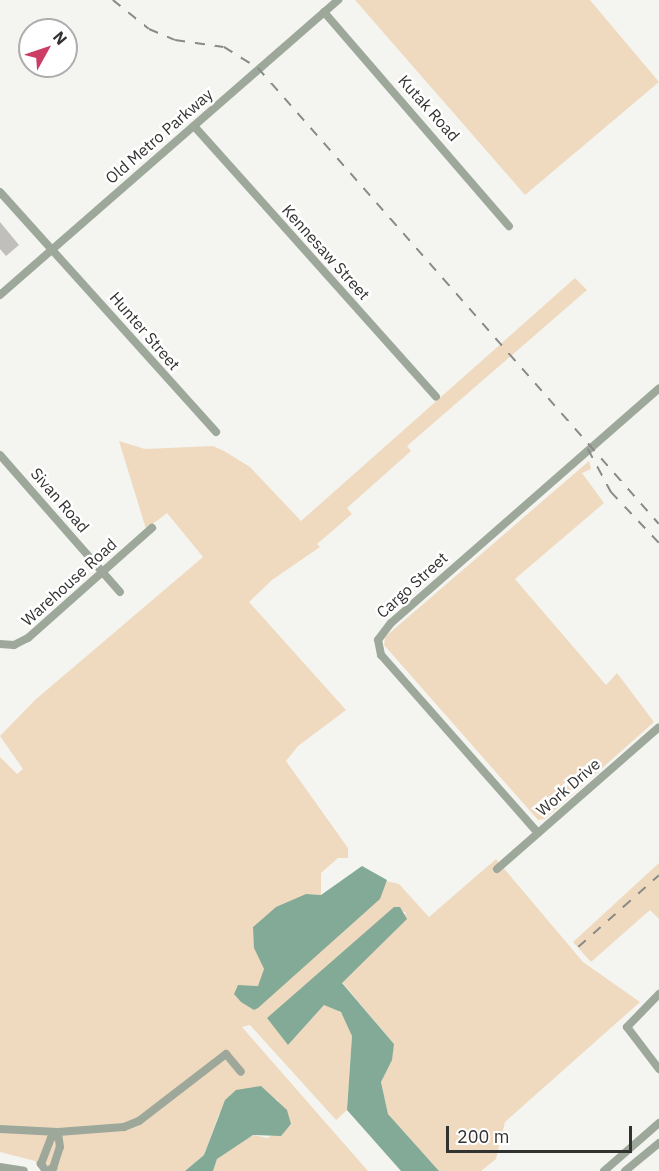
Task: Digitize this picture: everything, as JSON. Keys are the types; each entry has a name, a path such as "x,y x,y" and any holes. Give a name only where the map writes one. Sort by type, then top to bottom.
{"street":[{"name":"Old Metro Parkway","path":"0,295 338,0"},
{"name":"Kutak Road","path":"324,12 508,226"},
{"name":"Kennesaw Street","path":"194,126 435,397"},
{"name":"Hunter Street","path":"0,192 53,248 216,432"},
{"name":"Cargo Street","path":"538,833 381,655 378,640 391,623 659,388"},
{"name":"Sivan Road","path":"0,455 120,592"},
{"name":"Warehouse Road","path":"0,644 14,645 28,638 153,528"},
{"name":"Work Drive","path":"497,869 659,727"},
{"path":"659,994 627,1027 659,1069"},
{"path":"0,1129 58,1133 124,1127 139,1121 226,1054 241,1071"},
{"path":"604,1171 659,1123"},
{"path":"58,1133 60,1147 52,1168 46,1171 41,1164 49,1143 58,1133"},
{"path":"49,1143 60,1147"},
{"path":"625,1171 659,1143"},
{"path":"0,1167 24,1171"}],"shaded area":[{"path":"355,0 590,0 659,82 525,195"},
{"path":"575,278 587,290 407,446 411,451 347,508 352,514 317,544 320,547 272,580 249,602 346,710 298,746 286,761 348,848 348,858 338,858 321,873 321,895 306,894 254,948 264,969 254,1010 379,899 386,881 399,884 429,917 496,859 583,962 640,1002 505,1122 496,1159 481,1171 439,1171 388,1114 381,1082 394,1044 342,982 406,913 395,907 268,1018 288,1045 324,1005 334,1006 348,1020 352,1036 347,1110 336,1120 250,1025 242,1027 368,1171 213,1171 217,1159 241,1141 254,1135 267,1138 291,1125 277,1099 219,1114 204,1155 185,1171 44,1171 35,1161 0,1152 0,757 17,774 23,769 0,736 35,700 203,557 167,513 146,529 119,441 145,449 213,446 250,467 301,521"},
{"path":"589,461 591,469 582,473 604,503 515,579 606,685 617,673 654,722 545,819 538,820 384,645 385,637"},
{"path":"659,863 659,919 650,910 591,962 573,942"},
{"path":"362,866 387,880 380,899 258,1008 254,1010 241,1002 234,994 238,985 258,986 264,969 254,948 253,927 276,907 306,894 321,895"},
{"path":"394,907 400,907 407,919 342,983 394,1044 392,1060 381,1082 388,1114 439,1171 401,1171 347,1110 352,1036 341,1012 324,1005 288,1045 267,1018"},
{"path":"261,1086 287,1110 291,1124 281,1136 253,1135 217,1159 213,1171 185,1171 204,1155 225,1100 236,1090"}],"building":[{"path":"0,222 19,245 6,256 0,249"}],"railway":[{"path":"113,0 149,29 175,40 224,47 258,68 659,524"},
{"path":"588,449 611,492 659,543"},
{"path":"578,947 659,875"}]}
